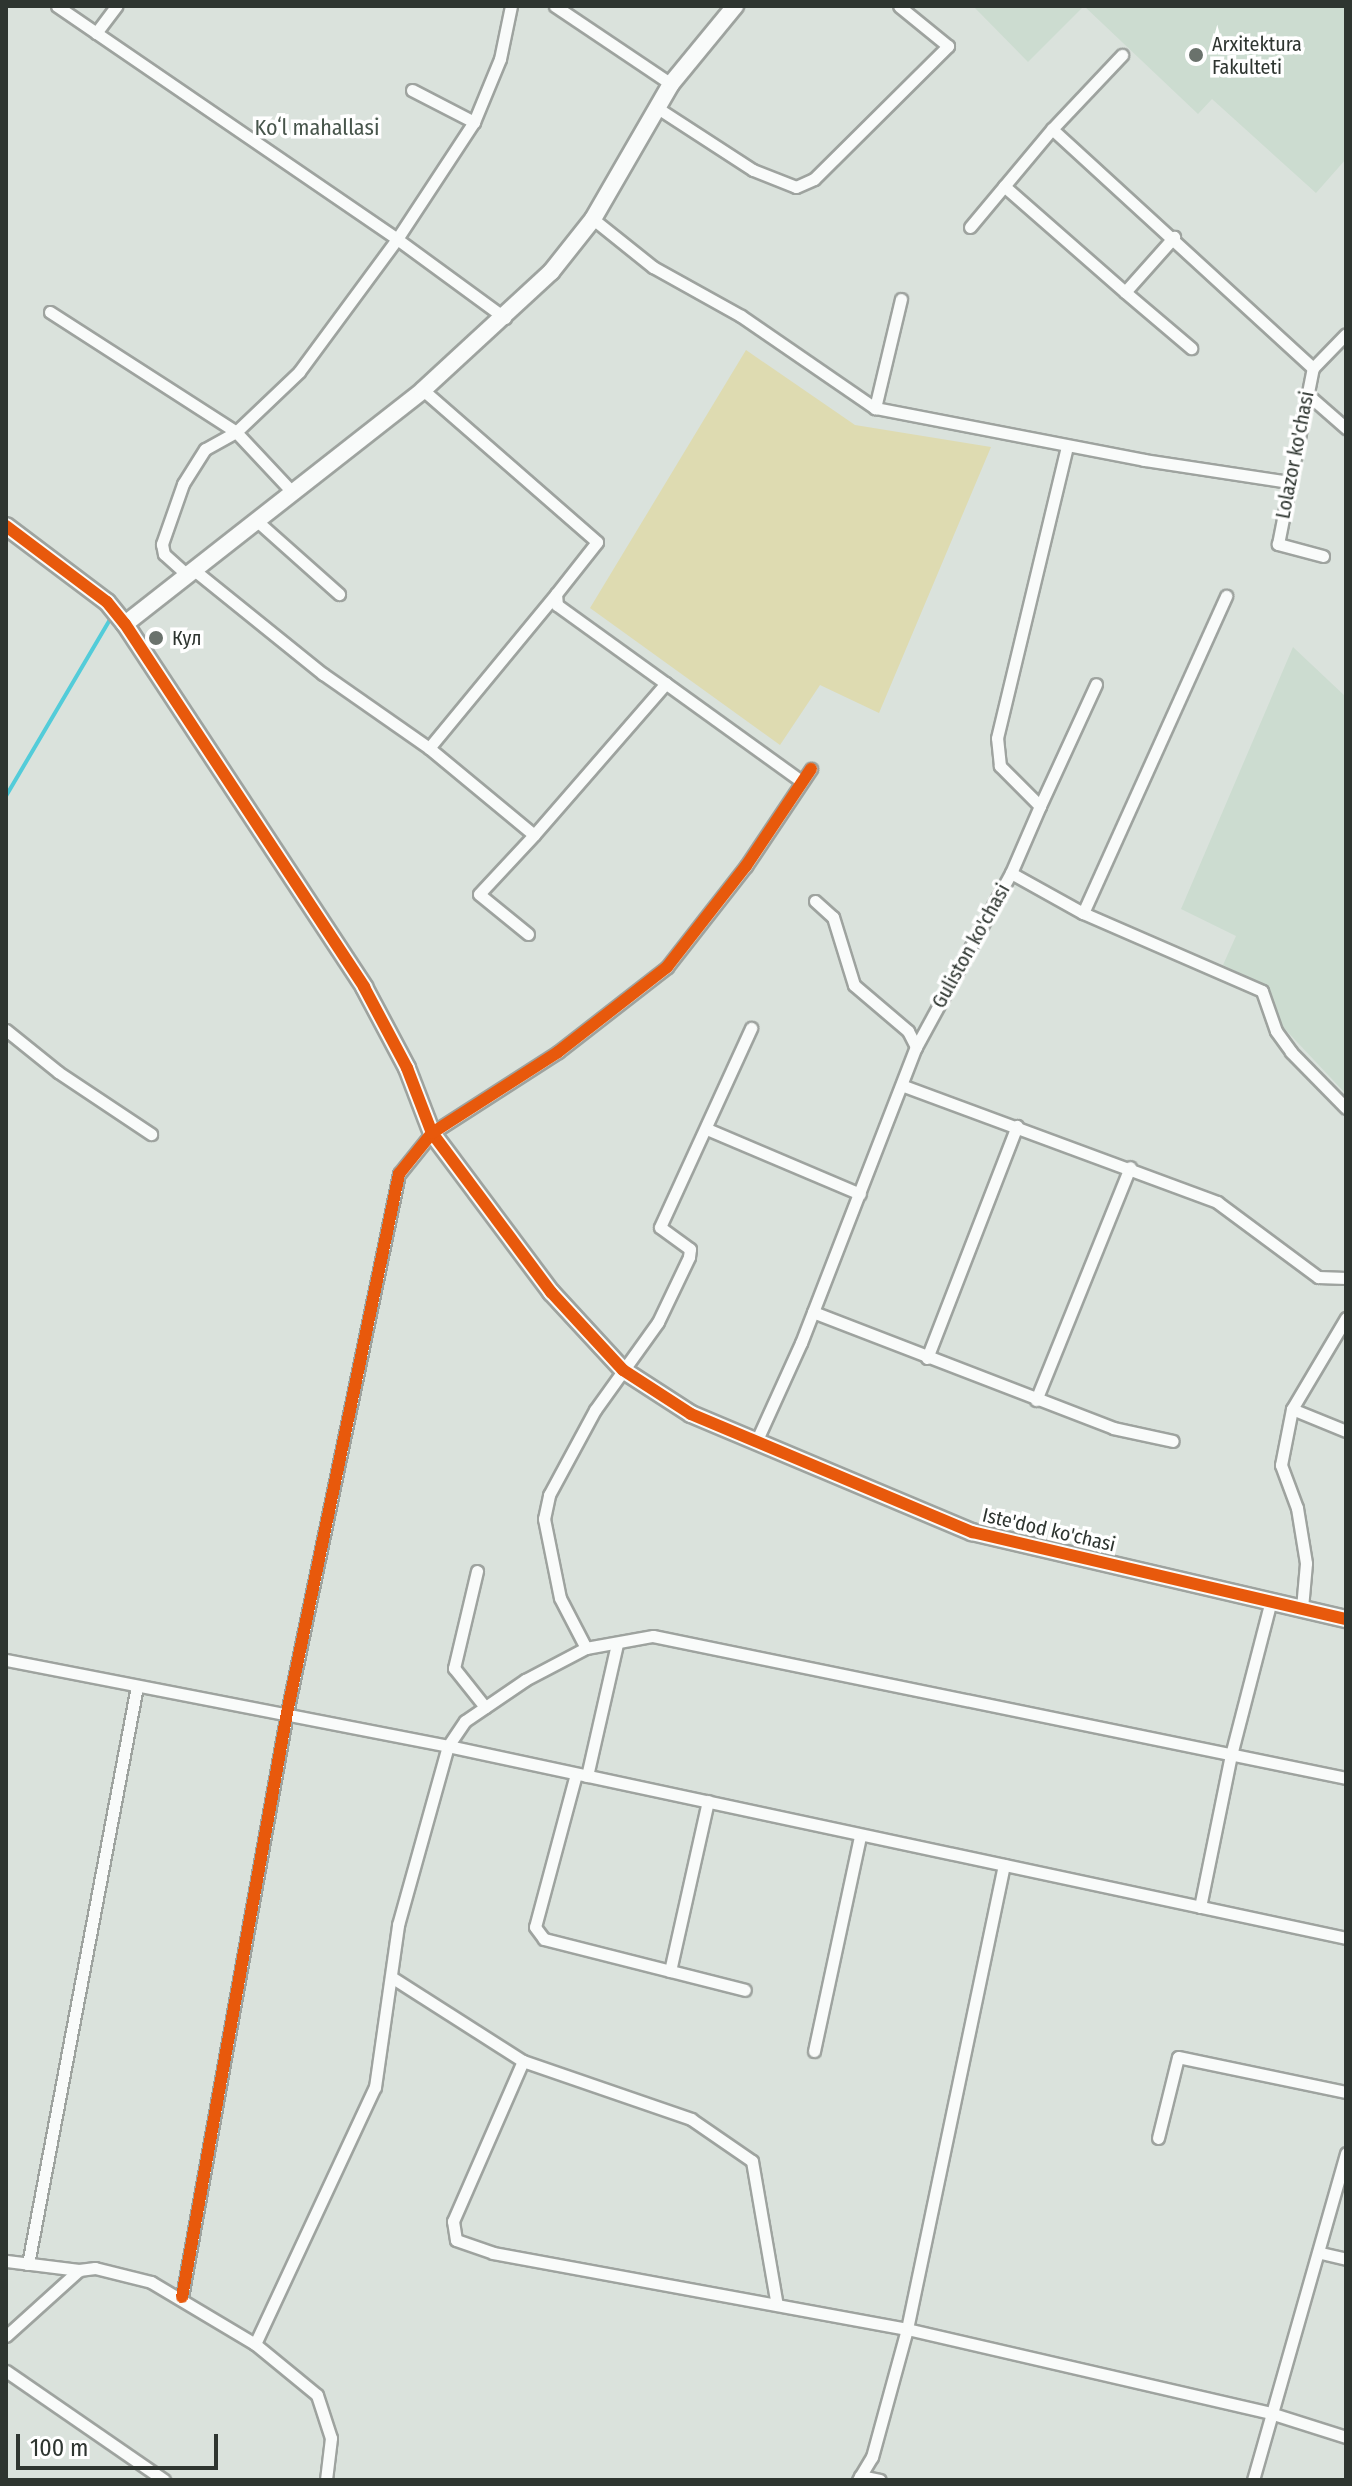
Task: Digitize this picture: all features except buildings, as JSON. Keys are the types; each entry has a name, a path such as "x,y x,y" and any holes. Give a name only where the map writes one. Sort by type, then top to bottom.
{"street":[{"path":"57,6 397,239 505,318"},
{"path":"96,33 116,6"},
{"path":"511,6 500,59 474,122 397,239 299,372 236,432 205,449 183,484 162,544 164,554 323,674 429,748 534,835"},
{"path":"555,6 671,84"},
{"path":"125,624 423,390 505,318 551,272 593,219 671,84 735,6"},
{"path":"659,109 753,170 796,187 814,179 948,46 899,6"},
{"path":"970,227 1052,129 1122,55"},
{"path":"412,90 474,122"},
{"path":"1052,129 1174,237 1313,368"},
{"path":"1004,186 1191,348"},
{"path":"593,219 653,267 741,316 875,408 1067,446 1290,482"},
{"path":"1125,292 1174,237"},
{"path":"875,408 901,299"},
{"path":"50,312 236,432 293,493"},
{"name":"Lolazor ko'chasi","path":"1323,556 1278,544 1313,368 1346,334"},
{"path":"423,390 597,542 429,748"},
{"path":"1307,394 1346,428"},
{"path":"1040,806 1000,766 997,738 1067,446"},
{"path":"257,521 339,594"},
{"name":"Iste'dod ko'chasi","path":"6,526 107,602 125,624 313,903 407,1068 432,1133 551,1292 623,1370 691,1414 972,1532 1346,1619"},
{"path":"556,594 557,605 801,781"},
{"path":"1083,913 1226,596"},
{"path":"528,934 479,894 666,683"},
{"name":"Guliston ko'chasi","path":"756,1442 813,1312 904,1086 916,1047 1011,873 1096,684"},
{"path":"182,2297 287,1713 399,1174 432,1133 558,1052 667,967 746,866 811,769"},
{"path":"1011,873 1083,913 1262,991 1276,1031 1291,1052 1346,1108"},
{"path":"815,901 833,917 854,985 908,1031 916,1047"},
{"path":"586,1648 560,1598 544,1519 549,1495 623,1370 658,1322 689,1257 690,1249 660,1227 751,1028"},
{"path":"6,1030 58,1072 151,1134"},
{"path":"904,1086 1130,1167 1217,1202 1318,1277 1346,1278"},
{"path":"927,1358 1017,1126"},
{"path":"707,1129 860,1194"},
{"path":"1036,1400 1130,1167"},
{"path":"813,1312 1113,1428 1173,1441"},
{"path":"1302,1608 1306,1563 1297,1508 1281,1465 1292,1409 1346,1318"},
{"path":"1292,1409 1346,1431"},
{"path":"477,1571 454,1668 485,1707"},
{"path":"1200,1907 1231,1755 1271,1600"},
{"path":"255,2344 375,2087 393,1978 398,1925 448,1746 465,1721 586,1648 653,1636 1346,1778"},
{"path":"617,1644 582,1775 535,1927 544,1939 745,1990"},
{"path":"6,1660 448,1746 1346,1938"},
{"path":"28,2264 137,1686"},
{"path":"670,1971 708,1801"},
{"path":"814,2051 860,1836"},
{"path":"880,2480 859,2478 872,2457 907,2329 1004,1865"},
{"path":"393,1978 523,2061 691,2119 752,2161 777,2305"},
{"path":"1158,2138 1178,2057 1346,2092"},
{"path":"523,2061 453,2221 452,2237 493,2253 907,2329 1270,2413 1346,2437"},
{"path":"1253,2480 1270,2413 1321,2253 1346,2153"},
{"path":"1321,2253 1346,2259"},
{"path":"6,2261 79,2270 95,2268 151,2282 182,2297 255,2344 300,2379 323,2405 331,2438 326,2480"},
{"path":"6,2336 79,2270"},
{"path":"6,2371 164,2480"}],"shaded area":[{"path":"973,6 1084,6 1028,62"},
{"path":"1084,6 1346,6 1346,159 1316,193 1212,99 1198,114"},
{"path":"746,350 855,425 991,447 879,713 820,685 780,745 590,608"},
{"path":"1293,647 1346,697 1346,1094 1282,1026 1269,987 1223,965 1236,936 1181,909"}],"waterway":[{"path":"6,796 112,616"}],"cycle path":[{"path":"6,526 107,602 125,624 364,987 407,1068 432,1133 551,1292 623,1370 691,1414 972,1532 1346,1619"},
{"path":"182,2297 287,1713 399,1174 432,1133 558,1052 667,967 746,866 811,769"}],"place":[{"name":"Arxitektura Fakulteti","path":"1196,55"},
{"name":"Кул","path":"156,638"}],"district":[{"name":"Koʻl mahallasi","path":"317,128"}]}
